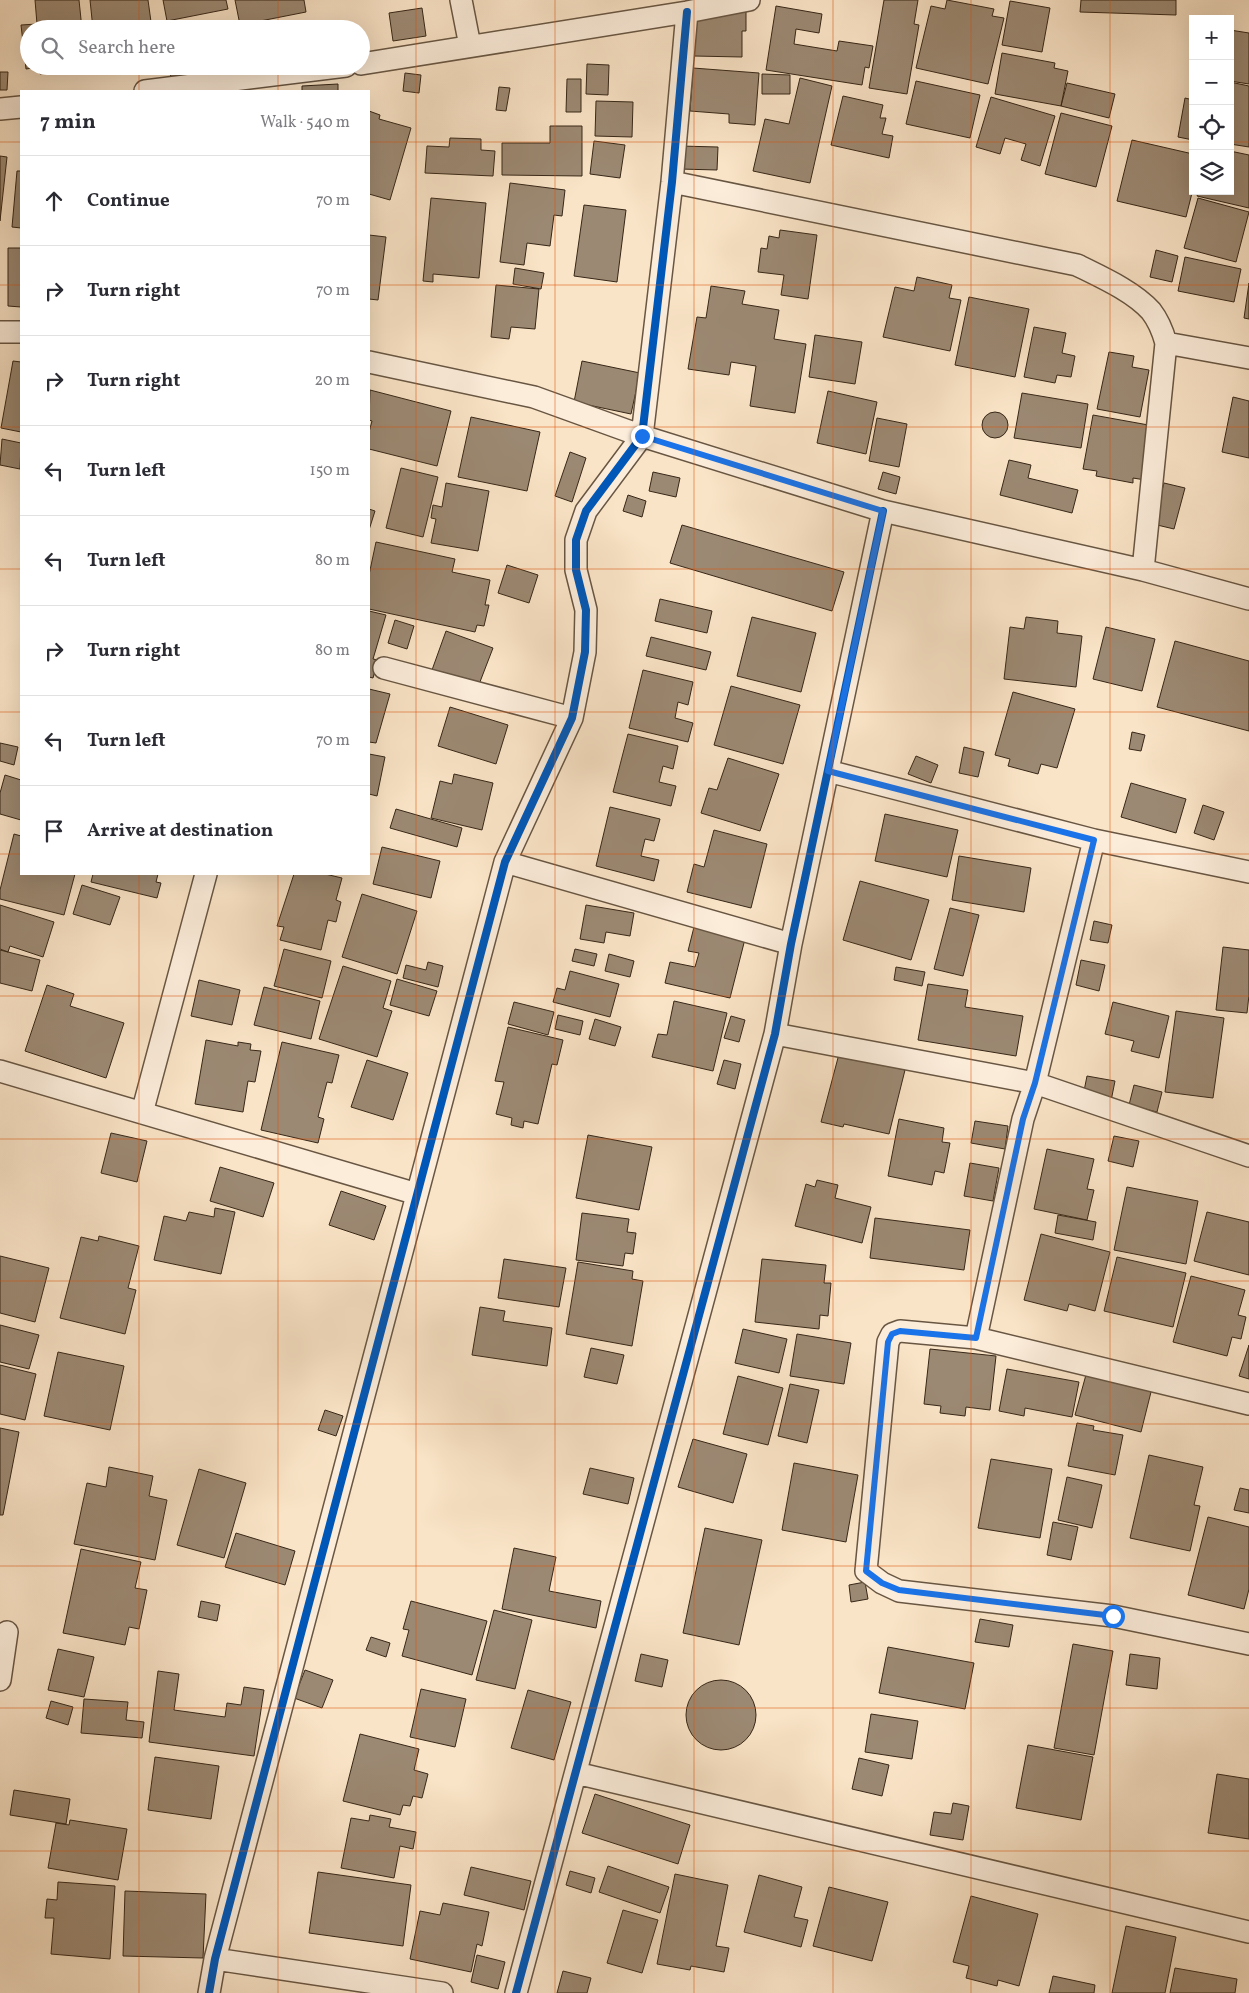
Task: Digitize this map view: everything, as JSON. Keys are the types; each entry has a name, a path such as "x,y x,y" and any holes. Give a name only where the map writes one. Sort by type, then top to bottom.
{"street":[{"path":"461,0 470,46"},
{"path":"370,63 687,12 749,0"},
{"path":"210,1993 214,1959 506,862 572,718 586,644 586,610 576,570 576,540 586,511 642,436 672,182 687,12"},
{"path":"153,90 274,75"},
{"path":"0,109 20,107"},
{"path":"672,182 1077,265 1128,293 1151,311 1162,330 1166,343 1143,570"},
{"path":"0,332 20,332"},
{"path":"1166,343 1249,358"},
{"path":"370,362 534,397 642,436 883,511 1143,570 1249,599"},
{"path":"516,1993 775,1034 791,944 883,511"},
{"path":"384,668 572,718"},
{"path":"828,771 1094,840 1249,872"},
{"path":"976,1338 1023,1119 1035,1083 1094,840"},
{"path":"506,862 791,944"},
{"path":"142,1113 206,875"},
{"path":"775,1034 1035,1083 1249,1156"},
{"path":"0,1071 417,1194"},
{"path":"1249,1404 976,1338 900,1331 892,1334 888,1342 866,1571 882,1583 899,1590 1113,1616 1249,1644"},
{"path":"0,1680 7,1632"},
{"path":"576,1773 1249,1932"},
{"path":"214,1959 442,1993"}],"building":[{"path":"35,0 79,0 81,20 37,20"},
{"path":"90,0 148,0 151,20 92,20"},
{"path":"163,0 226,0 228,9 167,20"},
{"path":"235,0 304,0 306,12 265,20 239,20"},
{"path":"884,0 918,0 914,24 919,25 907,94 869,88"},
{"path":"947,0 994,9 992,16 1004,18 988,84 916,68 931,6 945,9"},
{"path":"1081,0 1176,0 1176,15 1080,12"},
{"path":"1010,1 1050,8 1042,52 1002,45"},
{"path":"776,6 822,14 819,33 796,29 794,44 837,51 839,41 873,46 869,68 865,67 862,85 766,70"},
{"path":"422,8 426,36 393,41 389,13"},
{"path":"704,11 746,12 746,31 742,31 742,57 694,56 695,16"},
{"path":"1234,31 1249,33 1249,84 1234,82"},
{"path":"1002,53 1055,63 1054,68 1068,71 1061,106 995,94"},
{"path":"587,64 609,65 608,95 586,94"},
{"path":"693,68 759,73 755,125 729,123 729,114 690,111"},
{"path":"0,72 8,72 7,90 0,90"},
{"path":"405,73 421,75 419,93 403,91"},
{"path":"762,74 790,75 790,94 762,94"},
{"path":"170,75 190,75 171,78"},
{"path":"800,78 832,86 810,183 753,171 765,119 789,124"},
{"path":"567,79 581,79 581,112 566,112"},
{"path":"916,81 980,95 970,138 906,124"},
{"path":"1067,83 1115,94 1109,118 1061,106"},
{"path":"1234,83 1249,86 1249,147 1234,145"},
{"path":"338,84 338,90 302,90 302,86"},
{"path":"499,87 510,88 506,111 496,110"},
{"path":"843,96 883,105 880,118 886,118 882,134 893,136 889,158 831,145"},
{"path":"991,97 1055,116 1040,166 1021,160 1026,144 1005,138 1000,154 976,147"},
{"path":"1185,98 1189,99 1189,139 1178,137"},
{"path":"596,101 633,102 632,137 595,136"},
{"path":"370,111 380,115 379,119 411,128 390,200 370,194"},
{"path":"1061,113 1112,126 1096,187 1045,174"},
{"path":"550,126 582,126 582,176 502,175 502,143 550,143"},
{"path":"450,138 481,139 481,150 495,151 493,176 425,173 427,146 449,147"},
{"path":"1132,140 1189,153 1189,195 1192,195 1186,217 1117,201"},
{"path":"594,141 625,145 620,178 590,174"},
{"path":"680,146 718,147 717,170 680,169"},
{"path":"1234,152 1249,155 1249,208 1197,196 1234,195"},
{"path":"0,156 7,157 0,221"},
{"path":"17,171 20,171 20,228 12,227"},
{"path":"510,183 565,190 562,216 554,215 550,246 527,243 524,265 500,262"},
{"path":"431,198 486,203 479,278 433,274 433,282 423,281"},
{"path":"1198,198 1249,212 1236,262 1184,248"},
{"path":"584,205 626,210 617,282 574,276"},
{"path":"780,230 817,235 808,299 781,295 784,275 758,272 761,248 767,249 769,236 779,238"},
{"path":"370,235 386,237 378,300 370,299"},
{"path":"8,248 20,248 20,307 8,306"},
{"path":"1156,250 1178,256 1172,282 1150,277"},
{"path":"1185,257 1241,269 1234,302 1178,291"},
{"path":"515,268 544,273 541,289 513,284"},
{"path":"917,277 952,285 949,298 961,300 950,351 883,337 895,287 914,291"},
{"path":"1249,283 1249,319 1244,318"},
{"path":"496,285 539,289 535,329 511,327 509,339 491,337"},
{"path":"711,286 745,291 742,304 779,310 774,339 806,344 795,413 750,406 756,366 731,362 729,375 688,369 697,317 706,318"},
{"path":"969,297 1029,309 1015,377 955,365"},
{"path":"1034,327 1066,333 1062,353 1075,356 1071,377 1057,375 1055,383 1024,377"},
{"path":"815,335 862,342 855,384 809,377"},
{"path":"1109,352 1134,356 1132,367 1149,370 1140,417 1097,409"},
{"path":"13,361 20,362 20,432 1,428"},
{"path":"582,361 640,373 631,414 574,402"},
{"path":"370,390 451,411 437,466 370,449 372,421 370,420"},
{"path":"828,391 877,402 866,454 817,443"},
{"path":"1022,393 1088,404 1081,448 1014,438"},
{"path":"1233,397 1249,401 1249,458 1222,452"},
{"path":"995,412 1004,416 1008,425 1004,434 995,438 986,434 982,425 986,416"},
{"path":"1093,415 1154,426 1145,480 1133,478 1133,483 1096,476 1097,471 1083,469"},
{"path":"471,417 540,432 527,491 458,477"},
{"path":"877,418 907,424 899,467 869,461"},
{"path":"2,439 20,443 20,469 0,465"},
{"path":"570,452 586,458 572,502 555,496"},
{"path":"1009,460 1031,465 1028,478 1078,490 1072,513 1000,495"},
{"path":"401,468 438,477 423,537 386,528"},
{"path":"653,472 680,478 676,497 649,491"},
{"path":"883,472 900,477 896,494 878,489"},
{"path":"446,483 489,491 478,551 431,543 436,519 431,518 433,505 442,507"},
{"path":"1164,483 1185,488 1174,529 1153,524"},
{"path":"628,495 646,501 642,517 623,511"},
{"path":"370,509 375,511 370,527"},
{"path":"682,525 844,572 832,611 670,563"},
{"path":"376,542 455,559 452,572 490,580 485,605 489,605 484,626 477,625 475,632 370,609 370,570"},
{"path":"507,565 538,575 529,603 498,593"},
{"path":"660,599 712,611 707,633 655,621"},
{"path":"370,611 386,615 373,659 378,660 373,678 370,677"},
{"path":"752,617 816,633 801,692 737,676"},
{"path":"1026,617 1058,621 1057,633 1082,636 1076,687 1004,679 1010,627 1024,629"},
{"path":"395,620 414,626 407,649 388,643"},
{"path":"1106,627 1155,639 1142,691 1093,679"},
{"path":"446,631 493,648 478,687 432,670"},
{"path":"651,637 711,652 706,670 646,656"},
{"path":"1175,641 1249,661 1249,731 1157,707"},
{"path":"643,670 693,682 688,705 678,702 675,718 693,723 688,742 629,728"},
{"path":"731,686 800,705 783,764 714,745"},
{"path":"370,689 390,694 376,743 370,742"},
{"path":"1013,692 1075,709 1057,768 1041,764 1038,774 1008,766 1010,759 995,755"},
{"path":"450,707 508,725 496,764 438,746"},
{"path":"1132,732 1145,735 1141,751 1129,749"},
{"path":"628,734 678,746 673,769 663,766 659,782 676,786 671,806 613,792"},
{"path":"0,743 18,747 14,765 0,761"},
{"path":"964,747 984,752 978,777 959,773"},
{"path":"370,754 385,757 377,796 370,794"},
{"path":"916,756 938,765 931,783 908,774"},
{"path":"728,758 779,774 760,831 701,813 709,788 717,790"},
{"path":"454,774 493,783 482,830 431,818 440,781 452,784"},
{"path":"5,775 20,780 20,820 0,814 0,793"},
{"path":"1131,783 1186,799 1176,833 1121,817"},
{"path":"1203,805 1224,812 1214,840 1194,833"},
{"path":"610,807 660,819 654,841 645,839 641,856 659,860 654,881 596,866"},
{"path":"396,809 462,828 457,847 390,828"},
{"path":"885,814 958,830 947,877 875,861"},
{"path":"714,830 767,844 751,908 687,892 694,864 704,867"},
{"path":"14,834 20,836 20,875 75,875 64,915 0,899 0,890"},
{"path":"382,847 440,861 431,898 373,884"},
{"path":"959,856 1031,868 1024,912 952,900"},
{"path":"93,875 158,875 156,882 161,883 157,898 91,882"},
{"path":"294,875 329,875 342,878 336,900 341,902 336,922 328,920 321,950 280,940 284,927 277,926"},
{"path":"860,881 929,900 911,960 843,940"},
{"path":"82,885 120,897 110,925 73,914"},
{"path":"362,894 417,911 397,974 342,957"},
{"path":"0,905 54,922 43,957 10,946 8,952 0,949"},
{"path":"586,905 634,913 630,936 606,932 604,943 580,939"},
{"path":"950,908 979,915 963,976 934,969"},
{"path":"1094,921 1112,925 1108,943 1090,940"},
{"path":"694,927 745,939 730,998 665,983 670,962 695,967 699,953 688,951"},
{"path":"1223,947 1249,950 1247,1013 1216,1010"},
{"path":"284,949 331,961 322,998 274,986"},
{"path":"575,949 597,954 594,966 572,961"},
{"path":"0,950 40,960 32,991 0,983"},
{"path":"609,954 634,961 630,977 605,971"},
{"path":"1081,960 1105,965 1099,991 1076,985"},
{"path":"428,962 443,966 438,987 403,978 406,965 426,970"},
{"path":"343,966 391,981 383,1008 392,1011 377,1057 319,1039"},
{"path":"896,967 925,972 922,986 894,980"},
{"path":"570,971 619,984 610,1017 553,1002 557,988 565,990"},
{"path":"397,979 437,991 429,1016 390,1005"},
{"path":"199,980 240,990 232,1025 191,1016"},
{"path":"928,984 968,990 965,1007 1023,1016 1016,1056 918,1040"},
{"path":"47,985 74,994 70,1006 124,1023 106,1078 25,1051"},
{"path":"264,987 320,1001 311,1039 254,1025"},
{"path":"674,1001 727,1013 713,1071 652,1057 658,1034 667,1035"},
{"path":"514,1002 554,1012 548,1035 508,1024"},
{"path":"1113,1002 1169,1016 1159,1058 1131,1051 1134,1041 1105,1034"},
{"path":"1176,1011 1224,1018 1213,1098 1165,1092"},
{"path":"558,1015 583,1021 580,1035 555,1029"},
{"path":"731,1016 745,1020 739,1042 724,1038"},
{"path":"595,1019 621,1027 615,1046 589,1039"},
{"path":"508,1027 563,1040 557,1065 552,1064 538,1124 524,1121 523,1128 511,1125 512,1118 496,1114 504,1082 495,1081"},
{"path":"206,1040 238,1046 238,1042 251,1044 250,1050 261,1051 255,1082 248,1081 243,1112 195,1104"},
{"path":"282,1042 339,1055 332,1083 327,1082 318,1117 324,1119 318,1143 261,1130"},
{"path":"839,1054 905,1070 889,1134 844,1124 843,1127 821,1122"},
{"path":"367,1060 408,1073 393,1120 351,1107"},
{"path":"724,1060 741,1064 735,1089 717,1084"},
{"path":"1087,1076 1115,1081 1111,1101 1083,1096"},
{"path":"1134,1085 1162,1092 1157,1112 1129,1105"},
{"path":"899,1119 944,1128 942,1142 950,1143 944,1173 935,1171 932,1185 888,1176"},
{"path":"975,1121 1008,1126 1005,1149 971,1143"},
{"path":"111,1133 147,1141 137,1182 101,1173"},
{"path":"588,1135 652,1147 639,1210 576,1198"},
{"path":"1114,1136 1139,1141 1133,1167 1108,1161"},
{"path":"1047,1149 1094,1159 1087,1189 1094,1190 1087,1220 1034,1209"},
{"path":"970,1163 999,1168 993,1201 964,1196"},
{"path":"220,1167 274,1183 263,1217 210,1201"},
{"path":"817,1180 838,1185 835,1198 871,1207 862,1243 795,1226 806,1184 815,1187"},
{"path":"1127,1187 1198,1201 1186,1264 1114,1250"},
{"path":"341,1191 386,1206 374,1240 329,1225"},
{"path":"215,1208 235,1212 221,1274 154,1260 164,1216 186,1221 189,1212 214,1217"},
{"path":"1207,1212 1249,1222 1249,1275 1194,1261"},
{"path":"582,1213 629,1219 627,1232 636,1233 633,1254 625,1253 623,1266 576,1260"},
{"path":"1058,1215 1096,1222 1093,1240 1055,1233"},
{"path":"875,1218 970,1230 964,1270 870,1258"},
{"path":"1041,1234 1110,1252 1095,1311 1069,1304 1067,1311 1024,1300"},
{"path":"99,1236 139,1246 128,1288 136,1290 125,1334 60,1318 81,1237 98,1241"},
{"path":"0,1256 49,1268 35,1322 0,1313"},
{"path":"1117,1257 1186,1273 1173,1327 1104,1311"},
{"path":"504,1259 566,1268 559,1307 498,1298"},
{"path":"762,1259 826,1265 824,1283 831,1283 828,1316 820,1315 819,1329 755,1322"},
{"path":"578,1262 633,1271 632,1279 643,1281 632,1346 566,1334"},
{"path":"1191,1276 1245,1290 1238,1315 1246,1317 1241,1339 1232,1337 1227,1356 1173,1342"},
{"path":"480,1307 505,1311 503,1321 552,1328 547,1366 472,1355"},
{"path":"0,1325 39,1335 29,1369 0,1362"},
{"path":"743,1329 787,1339 779,1373 735,1363"},
{"path":"797,1334 851,1343 844,1384 790,1376"},
{"path":"1249,1345 1249,1379 1239,1376"},
{"path":"591,1348 624,1355 617,1384 584,1377"},
{"path":"930,1349 996,1356 990,1410 966,1407 965,1416 940,1413 941,1406 924,1404"},
{"path":"58,1352 124,1366 110,1430 44,1416"},
{"path":"0,1365 36,1374 25,1420 0,1414"},
{"path":"1007,1369 1079,1382 1072,1417 1025,1408 1024,1416 999,1411"},
{"path":"1087,1371 1152,1388 1141,1432 1075,1415"},
{"path":"738,1376 783,1388 768,1445 723,1434"},
{"path":"790,1384 819,1390 807,1443 778,1436"},
{"path":"325,1410 343,1416 336,1436 318,1430"},
{"path":"1077,1423 1094,1426 1093,1430 1123,1435 1115,1475 1068,1466"},
{"path":"0,1428 19,1432 3,1515 0,1515"},
{"path":"693,1439 747,1454 733,1503 678,1487"},
{"path":"1149,1455 1203,1467 1194,1505 1200,1506 1190,1551 1130,1538"},
{"path":"991,1459 1052,1469 1040,1538 978,1528"},
{"path":"794,1463 858,1475 846,1542 782,1530"},
{"path":"109,1467 153,1476 149,1496 167,1500 155,1560 74,1544 87,1483 106,1487"},
{"path":"590,1468 634,1478 628,1504 583,1494"},
{"path":"199,1469 246,1483 224,1558 177,1545"},
{"path":"1067,1477 1102,1485 1092,1528 1058,1520"},
{"path":"1240,1488 1249,1490 1249,1513 1234,1510"},
{"path":"1208,1517 1249,1527 1249,1589 1244,1609 1188,1595"},
{"path":"1053,1522 1078,1527 1071,1560 1047,1555"},
{"path":"705,1528 762,1540 739,1645 683,1633"},
{"path":"236,1533 295,1551 285,1585 225,1567"},
{"path":"514,1548 556,1557 549,1591 601,1601 596,1628 502,1609"},
{"path":"81,1549 141,1562 135,1588 147,1590 139,1629 129,1627 125,1645 63,1633"},
{"path":"865,1582 868,1599 851,1602 849,1585"},
{"path":"201,1601 220,1605 217,1621 198,1617"},
{"path":"411,1601 487,1621 472,1675 402,1656 409,1630 403,1629"},
{"path":"494,1610 532,1620 515,1689 476,1680"},
{"path":"980,1619 1013,1625 1009,1647 975,1642"},
{"path":"371,1637 390,1643 386,1657 366,1650"},
{"path":"1073,1644 1113,1651 1094,1755 1054,1748"},
{"path":"888,1647 974,1663 965,1709 879,1693"},
{"path":"58,1649 94,1657 84,1697 48,1690"},
{"path":"641,1654 668,1660 662,1687 635,1681"},
{"path":"1130,1654 1160,1658 1157,1689 1126,1685"},
{"path":"305,1670 333,1680 322,1708 294,1698"},
{"path":"158,1671 179,1674 174,1710 225,1717 227,1703 241,1705 244,1687 264,1690 254,1756 149,1742"},
{"path":"721,1680 734,1683 746,1690 753,1702 756,1715 753,1728 746,1740 734,1747 721,1750 708,1747 696,1740 689,1728 686,1715 689,1702 696,1690 708,1683"},
{"path":"421,1689 466,1699 455,1747 410,1737"},
{"path":"528,1690 571,1702 554,1760 511,1748"},
{"path":"84,1699 128,1702 126,1720 144,1722 142,1738 81,1733"},
{"path":"51,1701 73,1707 68,1725 46,1718"},
{"path":"871,1714 918,1721 912,1759 865,1752"},
{"path":"360,1734 419,1749 414,1770 428,1774 422,1798 413,1796 410,1806 403,1805 400,1815 343,1801"},
{"path":"1028,1745 1093,1757 1081,1820 1016,1808"},
{"path":"155,1757 219,1766 211,1819 148,1810"},
{"path":"859,1758 889,1765 882,1796 852,1789"},
{"path":"1217,1774 1249,1779 1249,1839 1208,1833"},
{"path":"14,1790 70,1799 66,1824 10,1815"},
{"path":"595,1794 690,1825 678,1864 582,1833"},
{"path":"953,1803 969,1806 963,1840 930,1835 934,1812 951,1814"},
{"path":"370,1815 391,1819 389,1827 416,1832 413,1849 400,1846 394,1878 341,1868 351,1818 369,1821"},
{"path":"70,1820 127,1829 118,1880 48,1868 56,1823 69,1825"},
{"path":"608,1866 669,1887 660,1913 599,1892"},
{"path":"471,1867 531,1881 524,1910 464,1895"},
{"path":"570,1871 595,1878 591,1893 566,1885"},
{"path":"318,1872 411,1885 403,1946 309,1933"},
{"path":"675,1874 728,1885 716,1946 729,1948 724,1972 691,1966 690,1970 657,1964"},
{"path":"759,1875 802,1887 794,1917 808,1920 801,1947 744,1932"},
{"path":"58,1882 115,1886 110,1959 51,1954 54,1918 45,1918 47,1899 57,1900"},
{"path":"829,1887 888,1902 872,1961 813,1946"},
{"path":"125,1891 206,1894 203,1958 123,1956"},
{"path":"971,1896 1038,1914 1019,1986 998,1980 997,1986 966,1978 969,1966 953,1962"},
{"path":"443,1903 489,1912 482,1946 477,1944 471,1972 410,1959 420,1911 440,1915"},
{"path":"623,1910 658,1920 642,1973 607,1963"},
{"path":"1126,1926 1176,1937 1165,1993 1112,1993"},
{"path":"477,1955 505,1962 498,1989 471,1982"},
{"path":"1175,1968 1237,1979 1235,1993 1170,1993"},
{"path":"563,1971 591,1978 587,1993 557,1993"},
{"path":"1053,1976 1095,1985 1094,1993 1049,1993"}],"cycle path":[{"path":"209,1993 215,1959 505,862 572,718 585,652 586,610 576,570 576,540 586,511 642,436 672,182 687,12"},
{"path":"516,1993 775,1034 791,944 883,511"}],"route":[{"path":"642,436 883,511 828,771 1094,840 1035,1083 1023,1119 976,1338 900,1331 892,1334 888,1342 866,1571 882,1583 899,1590 1113,1616"}]}
